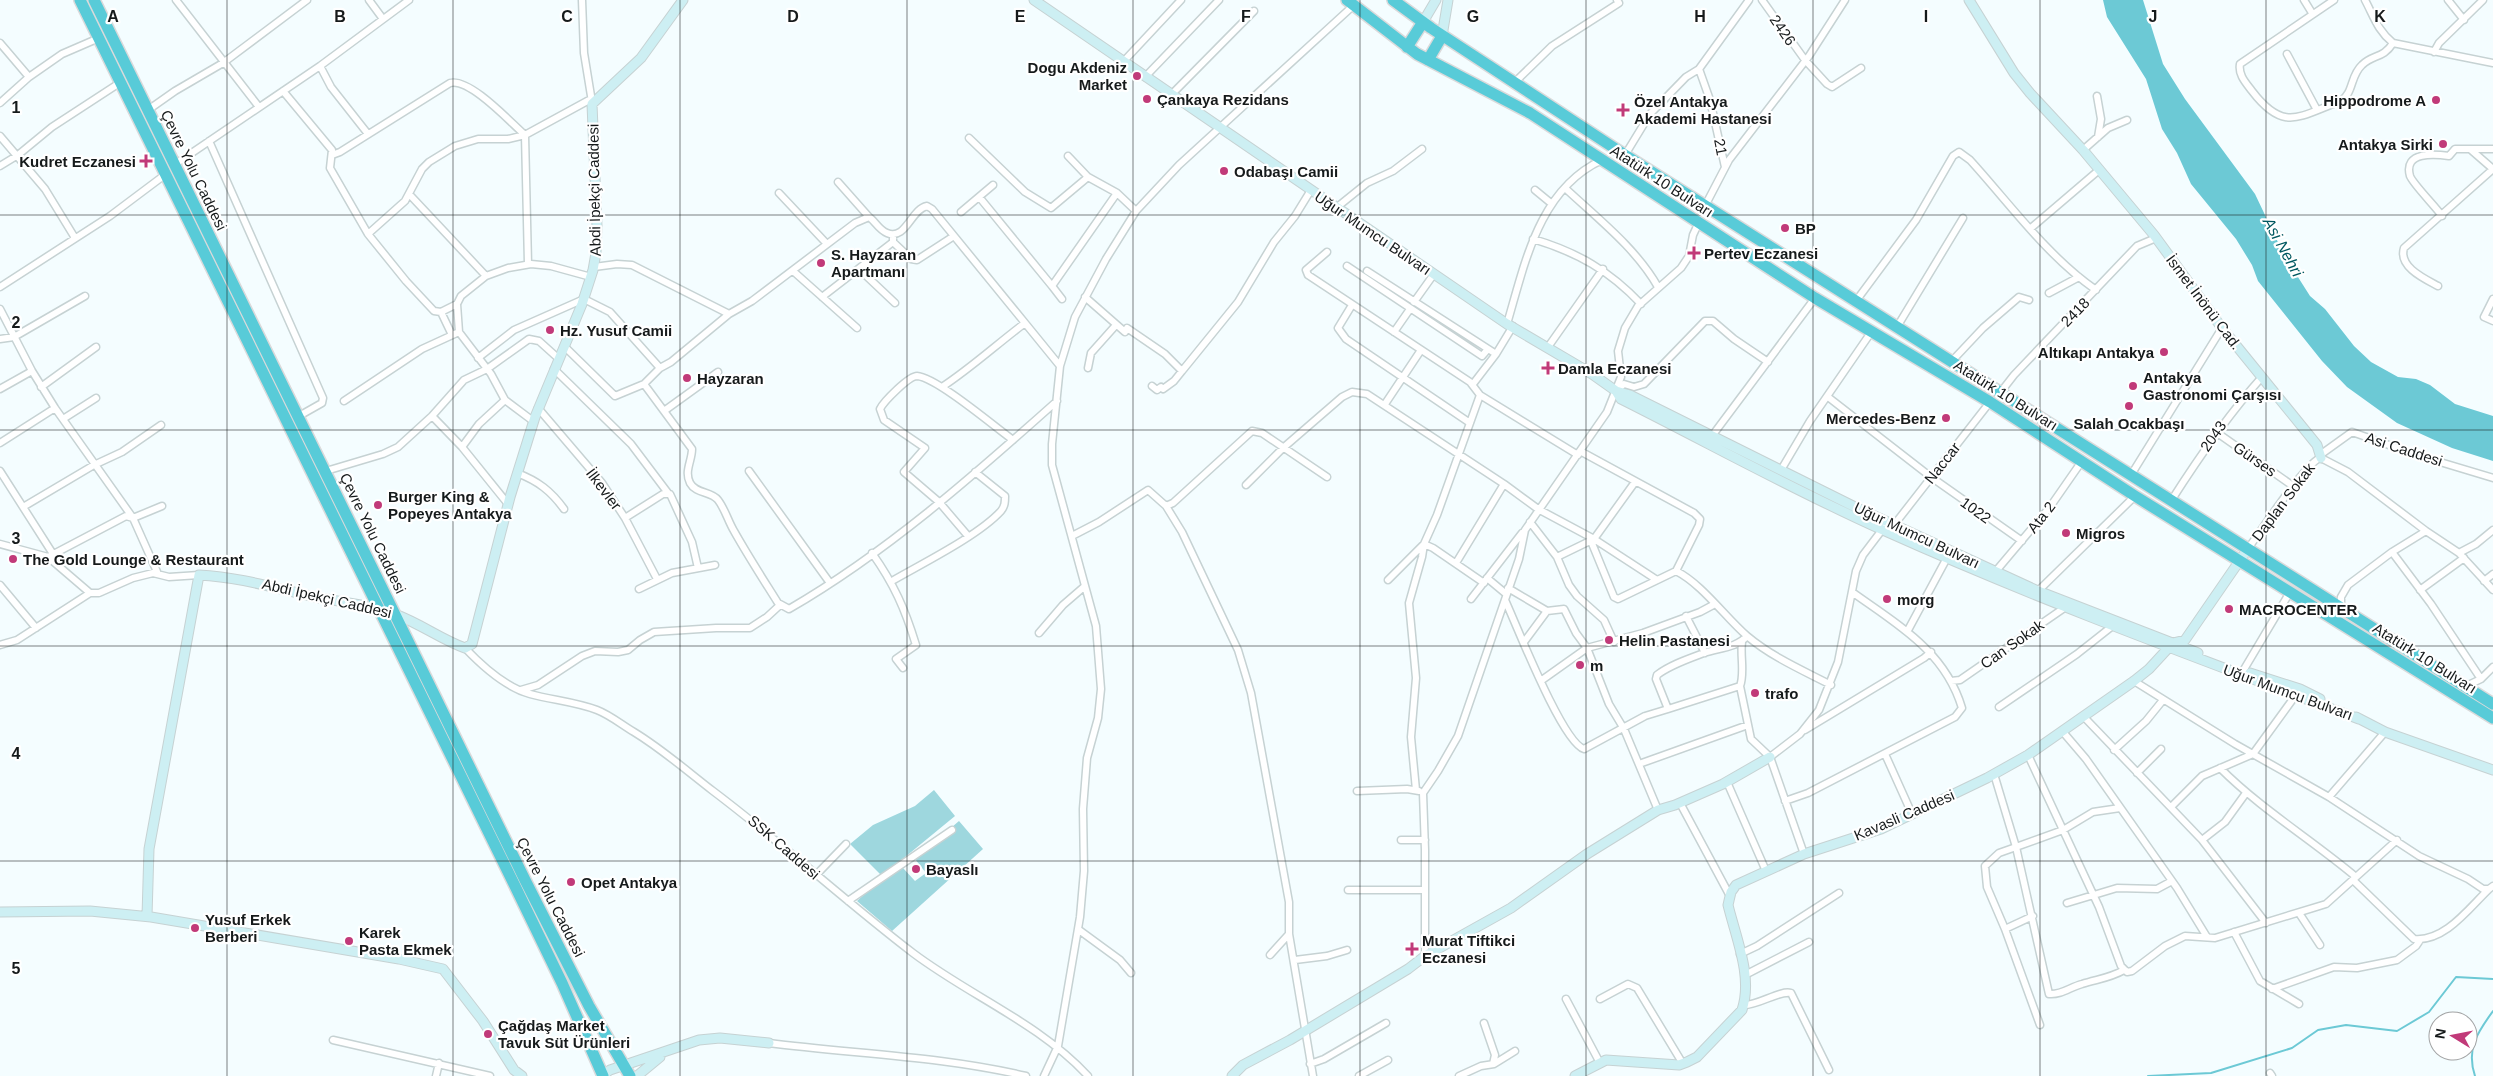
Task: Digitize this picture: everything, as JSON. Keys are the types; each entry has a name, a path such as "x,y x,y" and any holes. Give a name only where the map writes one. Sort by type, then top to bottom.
{"highway":[{"name":"Çevre Yolu Caddesi","path":"80,0 554,965 602,1076"},
{"name":"Çevre Yolu Caddesi","path":"94,0 589,1006 630,1076"},
{"name":"Atatürk 10 Bulvarı","path":"1393,0 1442,36 1625,156 2493,704"},
{"name":"Atatürk 10 Bulvarı","path":"1350,2 1407,47 1428,60 1530,113 1815,298 1990,402 2135,496 2493,718"},
{"path":"1407,47 1423,22"},
{"path":"1428,60 1442,36"}],"street":[{"path":"176,0 259,107"},
{"path":"148,110 223,62 307,0"},
{"path":"369,0 383,19"},
{"path":"174,165 320,66 409,0"},
{"path":"582,0 584,53 592,101"},
{"path":"368,234 405,201 427,165 455,146 478,139 508,139 525,135 592,101 641,58 683,0"},
{"name":"Uğur Mumcu Bulvarı","path":"1034,0 1434,274 1510,325 1616,391 1630,395 1888,526"},
{"path":"1123,62 1181,0"},
{"path":"1145,77 1219,0"},
{"path":"1423,22 1436,0"},
{"path":"1442,36 1448,0"},
{"path":"1514,83 1552,46 1619,2 1617,0"},
{"path":"1625,156 1650,114 1686,78 1699,70 1749,0"},
{"name":"2426","path":"1762,0 1805,60 1832,87 1861,68"},
{"path":"1705,206 1725,167 1805,60 1845,0"},
{"name":"İsmet İnönü Cad.","path":"1969,0 2014,73 2083,150 2156,238 2222,328 2317,445 2321,456"},
{"path":"2304,0 2312,13"},
{"path":"2334,0 2312,13 2240,64 2240,74 2275,115 2290,119 2318,110 2348,96 2353,80 2361,65 2383,55 2393,43"},
{"path":"2365,0 2373,20 2383,35 2393,43 2493,63"},
{"path":"2448,0 2464,20"},
{"path":"2434,52 2439,43 2483,0"},
{"path":"1044,1076 1058,1046 1078,930 1084,871 1083,808 1087,758 1098,718 1101,689 1096,626 1052,465 1052,444 1060,366 1075,317 1084,297 1136,211 1179,166 1222,129 1350,2"},
{"path":"1171,95 1254,11"},
{"path":"0,103 29,77 62,54 99,38"},
{"path":"0,43 29,77"},
{"path":"2287,54 2318,110"},
{"path":"320,66 331,87 368,134"},
{"name":"21","path":"1699,70 1710,100 1725,167"},
{"path":"332,155 456,81 478,94 525,135 528,264"},
{"path":"0,166 18,155 52,127 121,82"},
{"path":"283,91 332,150 330,168 368,234 406,281 434,311 441,312 457,304"},
{"path":"2097,96 2102,119 2098,137"},
{"name":"Abdi İpekçi Caddesi","path":"198,575 259,582 283,590 377,608 396,614 466,648 472,644 508,504 533,421 584,299 594,267 597,226 592,101"},
{"path":"2083,150 2108,128 2127,120"},
{"path":"0,136 18,155 44,189 75,238"},
{"path":"968,138 1025,192 1051,208 1088,177"},
{"path":"209,141 323,398 322,403 299,416"},
{"path":"1336,208 1367,183 1393,171 1422,149"},
{"path":"2442,216 2410,176 2410,165 2416,157 2429,153 2449,156 2455,149 2493,149"},
{"path":"2438,286 2416,273 2402,255 2407,243 2442,216 2467,190 2493,169 2470,150"},
{"path":"1856,302 1896,250 1953,156 1959,152 1965,154 2047,248 2078,277 2096,290"},
{"path":"1068,156 1088,177 1117,193 1136,211"},
{"path":"1473,384 1496,354 1510,325 1534,239 1552,204 1564,188 1584,168 1602,160"},
{"path":"2031,228 2099,170"},
{"path":"0,287 110,216 166,174"},
{"path":"838,182 868,217 884,233 893,238 911,259 917,260 954,236"},
{"path":"961,212 980,198 993,185"},
{"path":"1564,188 1632,252 1650,273 1658,287"},
{"path":"1152,386 1157,390 1161,387 1163,389 1174,381 1238,302 1274,242 1295,216 1310,190"},
{"path":"1535,190 1552,204"},
{"path":"779,193 827,244"},
{"path":"1052,286 1117,193"},
{"path":"409,194 486,276"},
{"path":"980,198 1062,299"},
{"path":"822,297 859,269 903,230 919,208 927,206 932,209 1060,366"},
{"path":"564,346 615,396 644,384 660,368 671,362 729,314 752,301 855,223 868,217"},
{"path":"1897,326 1963,218"},
{"path":"1471,599 1525,530 1607,412 1621,377 1618,363 1621,340 1625,328 1641,304 1681,268 1689,256 1693,235 1699,222"},
{"name":"2418","path":"2000,392 2137,246 2144,241 2156,238"},
{"path":"1534,239 1570,251 1603,269 1621,283 1641,304"},
{"path":"1327,252 1306,270 1308,275 1473,384 1480,394 1579,453 1694,513 1700,519 1699,525 1676,570 1618,599 1614,597 1592,540"},
{"path":"533,421 505,400 487,369 459,332 457,304 460,296 486,276 508,268 528,264 551,266 591,277"},
{"path":"594,267 617,264 632,266 729,314"},
{"path":"1347,266 1496,354"},
{"path":"859,269 895,303"},
{"path":"1548,347 1603,269"},
{"path":"793,271 857,328"},
{"path":"1368,271 1412,305"},
{"path":"1394,332 1434,274"},
{"path":"2049,293 2078,277"},
{"path":"0,340 14,337 85,296"},
{"path":"1084,297 1125,332 1128,328 1146,340 1182,371"},
{"path":"1951,362 1983,328 2019,297 2030,300"},
{"path":"1712,436 1815,298"},
{"path":"478,358 514,330 584,299 610,312 660,368"},
{"path":"2493,299 2484,317 2493,321"},
{"path":"1352,305 1338,328 1346,339 1470,423"},
{"path":"0,309 41,387 133,518 158,574"},
{"path":"441,312 452,335"},
{"path":"1616,391 1624,384 1634,387 1644,384 1705,320 1713,321 1734,339 1768,362"},
{"path":"942,388 970,369 994,346 1025,323"},
{"path":"1088,368 1091,353 1116,325"},
{"path":"2131,475 2222,328"},
{"path":"1781,470 1872,331"},
{"path":"344,400 422,349 459,332"},
{"path":"326,471 383,454 398,447 432,416 464,380 487,369 528,339 538,341 559,359"},
{"path":"41,387 96,347"},
{"path":"1385,404 1421,350"},
{"path":"554,369 631,444 668,493 692,542 698,568"},
{"path":"0,390 32,371"},
{"path":"664,411 718,372"},
{"path":"968,536 939,502 904,472 925,448 884,420 880,409 892,395 914,377 918,376 942,388 1013,440"},
{"name":"2043","path":"2171,501 2216,432 2262,377"},
{"path":"644,384 692,449 688,468 690,483 696,490 711,494 718,500 733,530 780,605 788,609 830,583 939,502 1057,401"},
{"name":"Uğur Mumcu Bulvarı","path":"1616,391 1621,399 1950,554 2068,605 2170,646 2298,692"},
{"path":"1246,485 1284,448 1352,392 1367,394 1385,404 1504,484 1538,509 1657,580"},
{"path":"1416,790 1411,736 1416,678 1409,602 1424,544 1480,394"},
{"name":"1022","path":"1828,397 1932,477 2022,542"},
{"path":"62,419 96,398"},
{"path":"463,448 465,440 505,400"},
{"name":"Naccar","path":"1800,734 1819,710 1831,685 1843,640 1856,571 1863,555 1932,477 1990,402"},
{"path":"0,443 55,408"},
{"name":"İlkevler","path":"538,408 602,483 625,518 657,579"},
{"path":"432,416 463,448 508,504"},
{"path":"23,507 94,465 122,452 162,425"},
{"path":"1166,506 1173,503 1252,431 1262,433 1327,477"},
{"name":"Gürses","path":"2216,432 2294,486"},
{"name":"Asi Caddesi","path":"2321,456 2352,432 2420,456 2493,478"},
{"path":"2321,456 2348,472 2462,556 2493,590"},
{"name":"Daplan Sokak","path":"2247,550 2313,460 2321,456"},
{"name":"Ata 2","path":"1996,571 2022,542 2082,461"},
{"path":"0,471 23,507 50,556 90,592 99,593 133,578 153,572 169,578 198,575 150,849 147,916"},
{"path":"749,471 830,583"},
{"path":"892,581 968,536 1000,511 1005,504 1005,496 975,472"},
{"path":"517,473 534,479 554,495 564,509"},
{"path":"1557,557 1592,540 1634,482"},
{"path":"1456,563 1504,484"},
{"path":"1072,536 1099,522 1148,490 1166,506 1182,532 1238,650 1250,693 1289,902 1289,934 1295,960 1313,1076"},
{"path":"625,518 668,493"},
{"path":"2038,591 2135,496"},
{"path":"0,544 50,556 126,516 133,518 162,506"},
{"path":"1530,522 1557,557 1577,596 1604,620 1614,642"},
{"path":"1425,956 1423,793 1458,736 1519,559 1525,530"},
{"path":"2420,590 2493,530"},
{"path":"2341,609 2340,597 2348,585 2392,552 2426,531"},
{"path":"1424,544 1506,594 1547,610 1564,609 1576,633 1588,648 1610,704 1624,728 1658,810"},
{"path":"1388,580 1424,544"},
{"name":"Kavasli Caddesi","path":"1730,896 1736,885 1804,854 1881,829 1994,774 2063,732 2149,669 2170,646 2188,637 2241,562 2247,550"},
{"path":"2392,552 2481,679"},
{"path":"872,553 892,581 904,608 916,645 896,658 903,668"},
{"path":"1907,632 1950,554"},
{"name":"Uğur Mumcu Bulvarı","path":"1950,554 1996,571 2068,605"},
{"path":"639,588 657,579 715,565"},
{"path":"1676,570 1715,604 1747,636 1780,660 1831,685"},
{"path":"2484,582 2493,574"},
{"path":"0,585 36,628"},
{"path":"1039,633 1063,605 1085,586"},
{"path":"0,645 17,640 90,592"},
{"path":"1784,801 1808,793 1885,754 1960,713 1962,708 1951,682 1931,652 1852,592"},
{"path":"2243,671 2290,592"},
{"path":"1506,594 1524,642 1542,680 1547,697 1579,747 1584,749 1645,716 1740,686"},
{"path":"1542,680 1588,648 1643,633 1700,612 1715,604"},
{"path":"521,690 538,685 582,656 596,651 618,652 628,650 654,632 750,628 767,617 780,605"},
{"name":"Can Sokak","path":"1951,682 1960,680 2068,605"},
{"path":"1524,642 1547,610"},
{"path":"1686,616 1705,653"},
{"path":"1999,707 2077,654 2115,624"},
{"path":"1747,636 1742,642 1740,657 1742,679 1740,686 1748,726 1755,745 1770,757 1804,854"},
{"path":"1668,709 1657,675 1705,653 1742,642"},
{"name":"Uğur Mumcu Bulvarı","path":"2170,646 2298,692 2385,732 2493,770"},
{"name":"SSK Caddesi","path":"466,648 504,683 521,690 599,710 684,766 712,791 746,814 816,875 921,958 1058,1046 1088,1076"},
{"path":"1232,1076 1243,1065 1306,1030 1408,969 1425,956 1510,908 1588,854 1658,810 1680,803 1727,782 1770,757 1800,734 1931,652"},
{"path":"2464,687 2481,679 2493,666"},
{"path":"2134,681 2253,754 2329,797 2419,856 2468,878 2483,889 2491,888"},
{"path":"2171,807 2202,776 2253,754 2298,692"},
{"path":"2114,750 2146,721 2163,700"},
{"path":"2084,717 2202,840 2266,923"},
{"path":"1639,764 1748,726"},
{"path":"2063,732 2086,759 2172,881 2207,938"},
{"path":"2329,797 2385,732"},
{"path":"2137,773 2161,749"},
{"path":"1885,754 1912,814"},
{"path":"2028,755 2093,896 2124,970"},
{"path":"2220,768 2246,793 2315,844 2355,879 2414,939 2420,940 2438,936 2491,888"},
{"path":"1994,774 2016,847 2049,994 2058,995 2081,984 2108,979 2124,970 2132,971 2166,946 2185,936 2215,938 2326,904 2397,840"},
{"path":"1727,782 1766,871"},
{"path":"1357,791 1416,790 1423,793"},
{"path":"2202,840 2225,822 2246,793"},
{"path":"1575,1076 1600,1063 1618,1060 1683,1064 1697,1057 1731,1023 1744,1005 1746,993 1744,976 1728,905 1730,896 1680,803"},
{"path":"2040,1025 2005,929 1987,887 1985,866 1999,853 2063,830 2093,812 2120,808"},
{"path":"848,901 952,830"},
{"path":"1401,840 1425,840"},
{"path":"816,875 846,844"},
{"path":"2066,903 2117,888 2157,889 2172,881"},
{"path":"1348,890 1425,890"},
{"path":"1740,954 1756,946 1839,893"},
{"path":"0,912 90,911 147,916 399,958 443,969 483,1021 512,1073 522,1076"},
{"path":"2299,913 2320,945"},
{"path":"2005,929 2032,916"},
{"path":"1078,930 1120,960 1131,973"},
{"path":"2234,932 2260,981 2299,1004"},
{"path":"1270,955 1289,934"},
{"path":"2272,989 2334,967 2357,968 2397,960 2416,946 2420,940"},
{"path":"1744,976 1809,942"},
{"path":"1295,960 1327,956 1347,950"},
{"path":"1600,999 1628,984 1636,988 1683,1064"},
{"path":"1744,1005 1757,1004 1784,993 1791,993 1829,1070"},
{"path":"1566,999 1600,1063"},
{"path":"1310,1064 1324,1059 1386,1023"},
{"path":"1484,1023 1495,1055 1492,1064"},
{"path":"602,1076 624,1065 699,1040 720,1038 934,1059 989,1067 1026,1076"},
{"path":"333,1040 490,1076"},
{"path":"637,1076 654,1061 673,1050"},
{"path":"1459,1076 1481,1066 1492,1064 1515,1052"},
{"path":"1359,1076 1388,1060"},
{"path":"436,1076 439,1063"}],"shaded area":[{"path":"2103,0 2143,0 2163,64 2185,99 2255,194 2284,255 2310,296 2325,309 2354,346 2371,362 2398,377 2416,379 2430,385 2455,404 2493,416 2493,461 2452,448 2397,423 2347,387 2322,361 2258,281 2252,265 2236,239 2191,184 2177,153 2162,129 2146,79 2107,17"},
{"path":"934,790 955,816 882,876 850,844 873,825 915,806"},
{"path":"959,821 983,849 892,931 857,901 868,891 903,868 915,881 926,873 915,859"}],"waterway":[{"path":"2148,1076 2211,1073 2292,1048 2318,1030 2346,1025 2397,1031 2429,1012 2456,977 2493,979"},
{"path":"2475,1076 2472,1058 2473,1049 2478,1034 2493,1011"}],"place":[{"name":"Dogu Akdeniz Market","path":"1137,76"},
{"name":"Çankaya Rezidans","path":"1147,99"},
{"name":"Hippodrome A","path":"2436,100"},
{"name":"Özel Antakya Akademi Hastanesi","path":"1623,110"},
{"name":"Antakya Sirki","path":"2443,144"},
{"name":"Kudret Eczanesi","path":"146,161"},
{"name":"Odabaşı Camii","path":"1224,171"},
{"name":"BP","path":"1785,228"},
{"name":"Pertev Eczanesi","path":"1694,253"},
{"name":"S. Hayzaran Apartmanı","path":"821,263"},
{"name":"Hz. Yusuf Camii","path":"550,330"},
{"name":"Altıkapı Antakya","path":"2164,352"},
{"name":"Damla Eczanesi","path":"1548,368"},
{"name":"Hayzaran","path":"687,378"},
{"name":"Antakya Gastronomi Çarşısı","path":"2133,386"},
{"name":"Salah Ocakbaşı","path":"2129,406"},
{"name":"Mercedes-Benz","path":"1946,418"},
{"name":"Burger King & Popeyes Antakya","path":"378,505"},
{"name":"Migros","path":"2066,533"},
{"name":"The Gold Lounge & Restaurant","path":"13,559"},
{"name":"morg","path":"1887,599"},
{"name":"MACROCENTER","path":"2229,609"},
{"name":"Helin Pastanesi","path":"1609,640"},
{"name":"m","path":"1580,665"},
{"name":"trafo","path":"1755,693"},
{"name":"Bayaslı","path":"916,869"},
{"name":"Opet Antakya","path":"571,882"},
{"name":"Yusuf Erkek Berberi","path":"195,928"},
{"name":"Karek Pasta Ekmek","path":"349,941"},
{"name":"Murat Tiftikci Eczanesi","path":"1412,949"},
{"name":"Çağdaş Market Tavuk Süt Ürünleri","path":"488,1034"}],"water label":[{"name":"Asi Nehri","path":"2283,247"}]}
